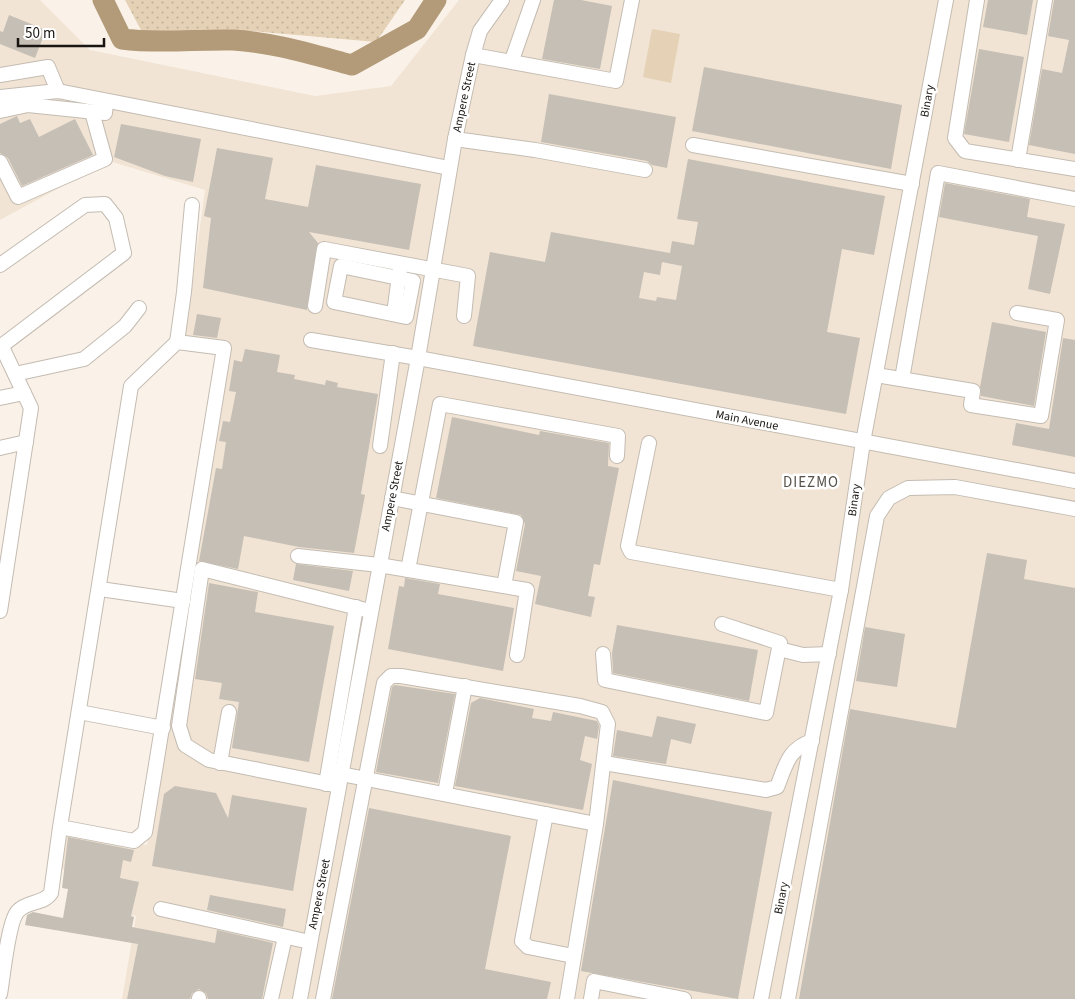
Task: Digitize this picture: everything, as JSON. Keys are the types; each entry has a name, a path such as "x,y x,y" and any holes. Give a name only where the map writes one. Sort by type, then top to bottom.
{"street":[{"name":"Ampere Street","path":"300,999 335,782 418,358 449,168 472,55 480,31 502,0"},
{"path":"512,60 533,0"},
{"path":"472,55 512,60 616,81 632,0"},
{"name":"Binary","path":"762,999 841,590 863,442 946,0"},
{"path":"977,0 955,138 965,151 1075,169"},
{"path":"1018,160 1045,0"},
{"path":"0,75 48,67 58,91"},
{"path":"0,97 58,91 106,102 449,168"},
{"path":"0,111 28,104 104,113 106,102"},
{"path":"0,162 18,197 104,159 92,112"},
{"path":"455,139 535,150 645,170"},
{"path":"693,145 912,184"},
{"path":"902,379 938,173 1075,199"},
{"path":"0,265 85,205 105,204 116,218 124,253 1,347 31,408 0,611"},
{"path":"0,994 13,918 23,907 46,899 51,892 131,386 177,342 184,292 192,205"},
{"path":"315,306 324,249 400,271"},
{"path":"400,271 394,314 334,302 341,266 400,271 434,269 468,276 464,316"},
{"path":"15,374 84,359 125,326 139,308"},
{"path":"876,375 973,391 971,405 1041,416 1057,320 1017,313"},
{"name":"Main Avenue","path":"311,340 393,353 1075,481"},
{"path":"60,827 134,842 145,832 224,348 177,342"},
{"path":"380,446 393,353"},
{"path":"0,398 24,393"},
{"path":"408,570 440,404 618,436 617,456"},
{"path":"0,448 26,442"},
{"path":"650,443 628,546 631,552 841,590"},
{"path":"788,999 877,516 890,498 908,488 955,487 1075,509"},
{"path":"392,498 516,522 504,586"},
{"path":"298,556 379,565 527,590 517,655"},
{"path":"370,611 202,569 179,726 185,745 209,760 220,763 335,782 366,779 596,824"},
{"path":"100,589 184,601"},
{"path":"335,782 356,607"},
{"path":"603,654 605,680 766,713 780,643 722,624"},
{"path":"779,649 803,655 829,654"},
{"path":"322,999 384,683 391,676 465,686 580,706 602,712 608,724 604,763 596,824 567,999"},
{"path":"445,793 465,686"},
{"path":"79,712 163,728"},
{"path":"220,763 229,712"},
{"path":"604,763 766,790 777,787 790,755 799,746 812,742"},
{"path":"546,814 522,941 528,947 573,956"},
{"path":"161,909 310,942"},
{"path":"271,999 285,936"},
{"path":"591,999 594,981 684,999"}],"shaded area":[{"path":"0,0 40,0 90,50 315,96 391,86 459,0 1075,0 1075,999 122,999 136,916 90,908 95,876 61,869 66,832 147,845 228,343 185,336 205,190 109,161 0,220"},
{"path":"125,0 405,0 376,42 252,31 142,32"},
{"path":"652,29 680,34 671,83 643,77"}],"building":[{"path":"554,0 581,0 612,6 600,69 542,59"},
{"path":"988,0 1033,0 1027,35 983,27"},
{"path":"1054,0 1075,0 1075,154 1029,145 1042,69 1062,73 1069,40 1048,36"},
{"path":"9,15 46,30 35,58 0,44 0,31 3,32"},
{"path":"979,49 1024,57 1009,142 964,134"},
{"path":"704,67 902,105 891,169 692,131"},
{"path":"549,94 676,117 667,168 652,165 647,161 541,142"},
{"path":"17,116 20,123 30,119 39,137 75,119 93,155 22,186 8,158 0,153 0,124"},
{"path":"121,124 201,139 193,182 165,176 114,157"},
{"path":"217,148 273,158 265,199 308,207 316,165 421,184 409,250 309,232 318,243 307,310 203,288 211,218 204,216"},
{"path":"688,159 885,196 874,255 842,249 827,332 860,338 846,414 473,346 490,252 545,262 551,232 670,253 672,241 694,245 698,222 677,219","holes":["662,262 682,266 676,300 657,297 656,301 639,298 644,272 660,275"]},
{"path":"945,183 1030,199 1027,217 1065,224 1050,294 1028,289 1038,236 939,217"},
{"path":"197,314 221,318 217,338 193,335"},
{"path":"992,322 1046,332 1034,406 981,396 980,387"},
{"path":"1063,338 1075,340 1075,457 1012,445 1016,423 1049,429"},
{"path":"245,349 280,355 277,372 295,375 294,379 325,385 326,380 338,383 337,387 378,394 361,494 365,495 354,553 299,547 244,536 238,569 199,561 216,468 222,469 226,442 219,441 223,421 230,422 236,392 229,391 234,360 242,362"},
{"path":"452,417 539,435 540,431 609,443 608,466 619,468 600,565 594,564 588,596 595,597 591,617 535,604 541,576 516,571 525,524 521,515 436,498"},
{"path":"987,553 1027,560 1024,579 1075,588 1075,999 799,999 850,709 956,728"},
{"path":"296,564 353,571 349,591 293,580"},
{"path":"405,578 440,584 438,594 514,608 503,671 388,649 399,586 404,587"},
{"path":"209,583 258,592 255,612 334,626 309,762 232,748 239,702 219,699 222,683 195,679"},
{"path":"617,625 758,650 749,701 613,673 612,653"},
{"path":"865,627 905,634 897,687 856,681"},
{"path":"395,685 455,694 438,783 376,772 392,687"},
{"path":"480,698 534,709 532,718 551,721 553,712 597,721 599,726 597,739 585,736 580,760 592,764 583,810 455,786 471,703"},
{"path":"657,716 696,724 691,744 671,739 666,764 613,756 617,730 652,737"},
{"path":"613,780 772,812 738,999 581,971"},
{"path":"175,786 216,793 228,818 232,795 307,808 293,891 152,866 164,794"},
{"path":"369,808 511,836 485,969 551,982 547,999 332,999"},
{"path":"68,837 134,850 131,862 123,860 120,878 139,882 131,916 134,917 132,927 215,943 217,930 273,943 262,999 208,999 206,993 199,989 192,993 190,999 127,999 138,944 25,925 27,915 33,912 63,918 68,889 62,888"},
{"path":"210,895 286,909 283,927 207,910"}],"waterway":[{"path":"103,0 122,39 150,41 248,41 352,65 417,29 436,0"}],"district":[{"name":"DIEZMO","path":"811,482"}]}
